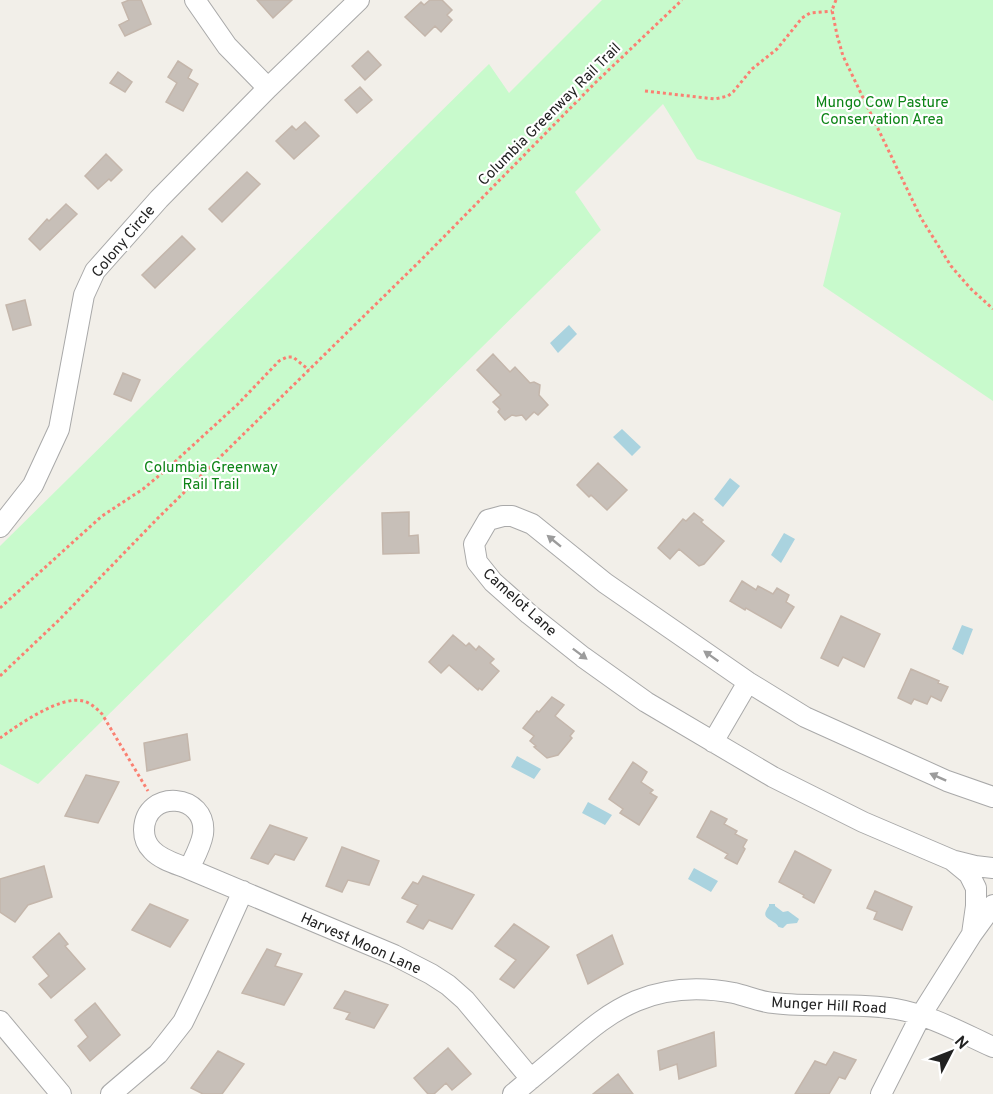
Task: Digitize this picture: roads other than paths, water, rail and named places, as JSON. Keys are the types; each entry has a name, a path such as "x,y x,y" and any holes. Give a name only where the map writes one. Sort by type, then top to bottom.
{"street":[{"path":"195,0 227,46 268,88"},
{"name":"Colony Circle","path":"0,527 33,485 59,429 84,295 95,271 159,199 268,88 359,0"},
{"name":"Camelot Lane","path":"993,797 947,781 805,717 748,682 605,583 532,524 512,516 488,520 474,544 477,562 493,582 583,657 646,702 773,777 863,822 952,860 993,868"},
{"path":"713,742 748,682"},
{"name":"Harvest Moon Lane","path":"189,869 202,835 200,816 192,807 180,801 167,801 156,806 147,816 144,828 148,846 158,855 189,869 394,955 431,974 465,1000 531,1079"},
{"name":"Camelot Lane","path":"952,860 969,874 976,888 972,934"},
{"path":"111,1094 158,1054 183,1022 243,891"},
{"name":"Camelot Lane","path":"881,1094 921,1015 993,905"},
{"name":"Munger Hill Road","path":"513,1094 597,1023 615,1011 637,1000 677,990 703,989 734,993 770,1003 790,1005 839,1004 897,1009 921,1015 993,1047"},
{"path":"0,1021 61,1094"}],"water":[{"path":"569,325 577,334 558,353 550,343"},
{"path":"622,429 641,447 632,456 613,437"},
{"path":"730,478 740,486 723,507 714,499"},
{"path":"784,533 795,539 781,563 771,555"},
{"path":"962,625 973,629 963,655 952,649"},
{"path":"517,756 541,769 534,779 511,767"},
{"path":"588,802 612,815 605,825 582,813"},
{"path":"694,868 718,881 711,892 688,879"},
{"path":"769,904 775,904 783,912 788,911 799,919 797,923 787,924 783,928 779,927 765,915"}],"park label":[{"name":"Mungo Cow Pasture Conservation Area","path":"882,110"},
{"name":"Columbia Greenway Rail Trail","path":"211,476"}]}
